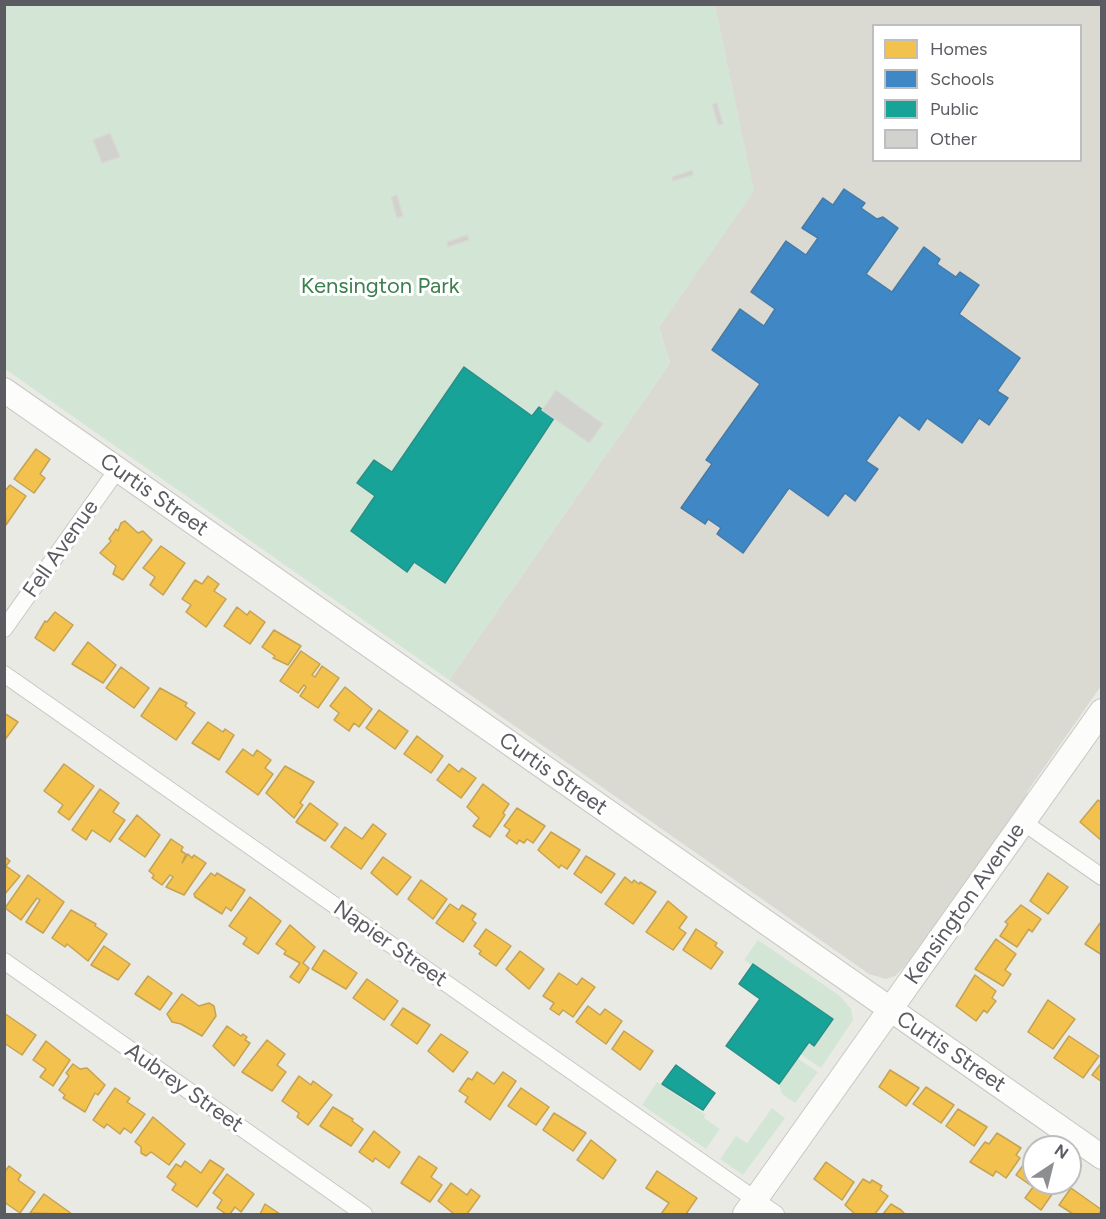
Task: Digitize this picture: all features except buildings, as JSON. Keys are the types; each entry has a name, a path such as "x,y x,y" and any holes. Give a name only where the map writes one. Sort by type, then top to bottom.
{"street":[{"name":"Curtis Street","path":"4,390 1101,1157"},
{"name":"Fell Avenue","path":"4,629 117,470"},
{"name":"Napier Street","path":"4,674 750,1207 776,1215"},
{"name":"Kensington Avenue","path":"750,1207 1101,711"},
{"path":"1023,822 1101,877"},
{"name":"Aubrey Street","path":"4,961 364,1215"}],"shaded area":[{"path":"715,5 1101,5 1101,686 1027,792 1027,799 994,847 895,976 886,979 869,974 449,680 670,363 659,327 753,191"}],"green space":[{"name":"Kensington Park","path":"4,5 715,5 754,191 659,327 670,363 449,680 5,369"},
{"path":"758,940 840,996 851,1009 853,1020 821,1068 800,1054 809,1042 815,1045 833,1019 744,960"},
{"path":"797,1058 818,1072 795,1103 782,1094 779,1084"},
{"path":"657,1082 706,1115 704,1118 720,1129 706,1149 642,1105"},
{"path":"772,1108 785,1118 743,1175 720,1159 736,1136 747,1143"}]}
